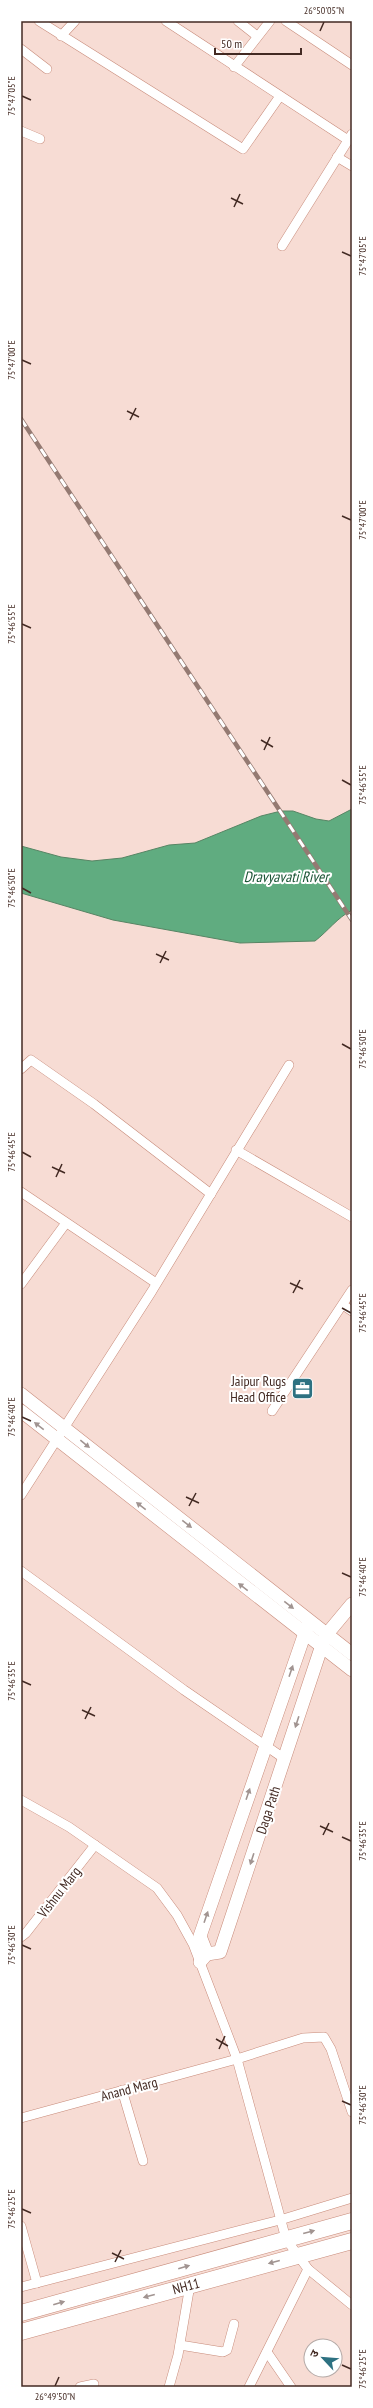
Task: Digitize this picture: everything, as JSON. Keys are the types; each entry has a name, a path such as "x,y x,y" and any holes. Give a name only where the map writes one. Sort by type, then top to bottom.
{"highway":[{"path":"21,2313 352,2221"},
{"name":"NH11","path":"21,2332 352,2241"}],"street":[{"path":"39,21 243,149 280,96"},
{"path":"61,36 75,21"},
{"path":"166,21 234,67 350,137 282,246"},
{"path":"238,21 257,36"},
{"path":"234,67 270,21"},
{"path":"286,21 352,65"},
{"path":"21,49 47,69"},
{"path":"21,131 40,139"},
{"path":"337,157 352,166"},
{"path":"21,1069 31,1060 94,1104 212,1194"},
{"path":"21,1495 212,1194 236,1150 289,1066"},
{"path":"236,1150 352,1217"},
{"path":"21,1192 156,1283"},
{"path":"21,1284 66,1222"},
{"path":"272,1411 344,1305 352,1290"},
{"path":"344,1305 352,1311"},
{"path":"21,1394 64,1426 310,1621 324,1640 352,1670"},
{"path":"21,1411 304,1634 324,1640 352,1654"},
{"path":"21,1571 184,1690 285,1759"},
{"path":"324,1640 352,1604"},
{"path":"310,1621 264,1746 200,1936 204,1958 237,2059 286,2239 308,2269 352,2305"},
{"name":"Daga Path","path":"204,1958 220,1952 222,1947 324,1640"},
{"path":"21,1800 69,1827 157,1888 178,1915 193,1944 204,1958"},
{"name":"Vishnu Marg","path":"21,1936 26,1933 96,1845"},
{"name":"Anand Marg","path":"21,2118 237,2059 303,2038 324,2037 331,2048 352,2112"},
{"path":"122,2090 143,2161"},
{"path":"21,2288 280,2220 352,2198"},
{"path":"21,2226 37,2283"},
{"path":"249,2387 308,2269"},
{"path":"169,2387 180,2345 190,2285"},
{"path":"180,2345 223,2352 226,2350 234,2324"},
{"path":"267,2352 291,2387"},
{"path":"80,2387 94,2384"}],"water":[{"name":"Dravyavati River","path":"352,809 352,910 315,941 240,943 113,920 21,893 21,846 61,857 92,861 122,858 169,845 195,843 261,816 281,811 293,811 316,819 329,821"}],"railway":[{"path":"21,419 352,920"}],"place":[{"name":"Jaipur Rugs Head Office","path":"302,1389"}]}
